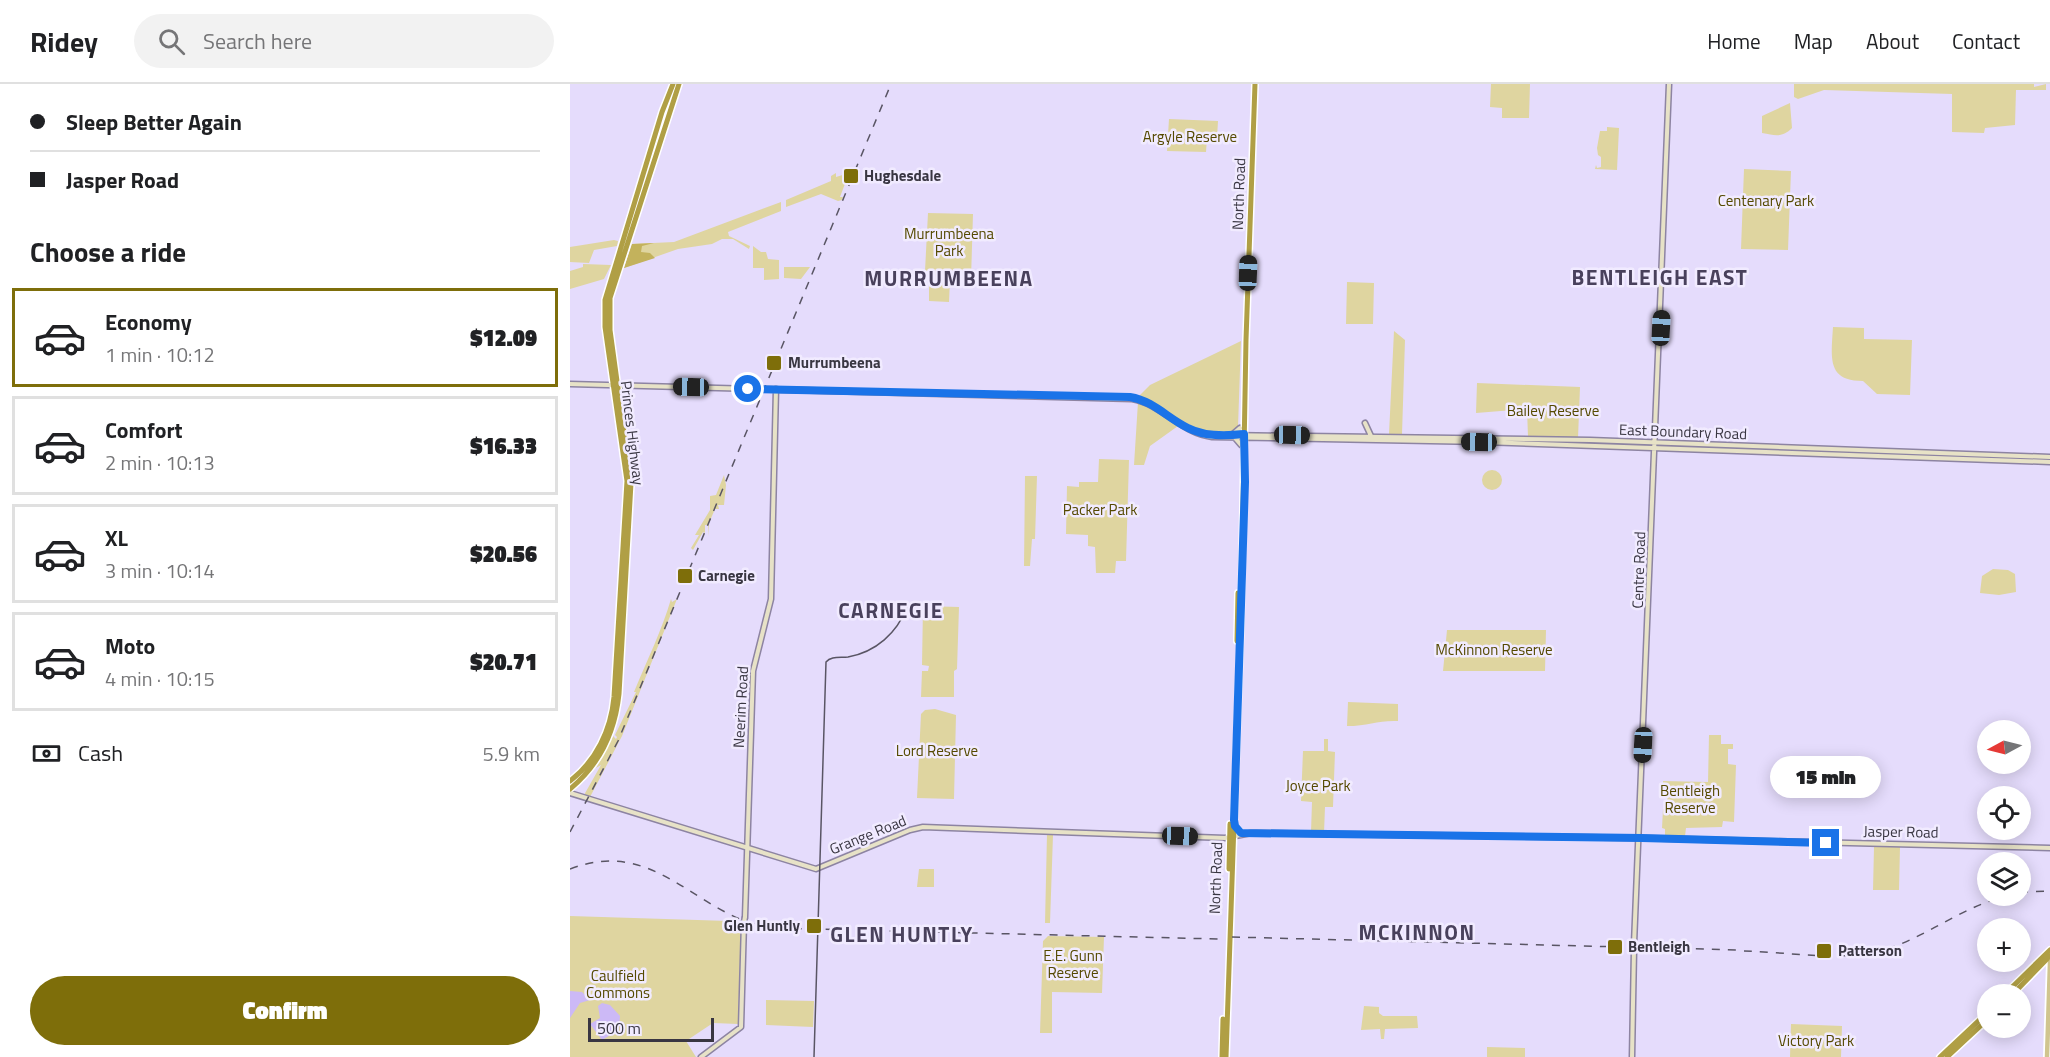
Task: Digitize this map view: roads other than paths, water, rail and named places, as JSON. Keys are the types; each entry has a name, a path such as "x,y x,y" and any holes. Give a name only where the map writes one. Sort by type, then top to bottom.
{"highway":[{"name":"Princes Highway","path":"572,791 598,757 615,719 632,486 609,324 610,294 660,140 662,111 673,84"},
{"name":"Princes Highway","path":"618,385 605,321 606,294 661,126 679,84"},
{"name":"North Road","path":"1224,1057 1243,516 1240,437 1246,340 1255,84"},
{"path":"661,126 656,114 662,111"},
{"name":"Princes Highway","path":"572,791 578,774 595,754 610,720 620,616 627,460"},
{"path":"626,574 629,596"},
{"path":"617,596 617,613 620,616"},
{"name":"North Road","path":"1232,836 1238,648"},
{"path":"1234,824 1241,833"},
{"path":"2035,965 2050,945"},
{"path":"2015,984 2050,950"},
{"path":"2023,984 2050,956"},
{"path":"1940,1057 1977,1022"},
{"path":"1947,1057 1977,1028"}],"main road":[{"name":"Centre Road","path":"1632,1057 1634,944 1669,84"},
{"path":"570,384 1135,399 1153,406 1193,432 1240,437"},
{"name":"Neerim Road","path":"700,1057 741,1027 753,671 771,597 776,389"},
{"path":"1365,423 1371,436"},
{"path":"1352,435 1365,430"},
{"name":"East Boundary Road","path":"1240,437 1352,435 1443,439 1450,442 1631,447 1656,445"},
{"name":"East Boundary Road","path":"1240,437 1254,439 1627,442 1847,456 1957,457"},
{"path":"1627,442 1631,447"},
{"name":"East Boundary Road","path":"1669,445 1680,448 1838,451 2050,460"},
{"path":"1649,447 1655,460"},
{"path":"1838,451 1846,453 1847,456"},
{"name":"Grange Road","path":"572,791 818,869 920,828 1232,836"},
{"name":"Jasper Road","path":"1232,836 1248,833"},
{"name":"Jasper Road","path":"1232,836 1248,833 1639,838 2050,848"},
{"path":"2047,1057 2050,962"}],"tram line":[{"path":"814,1057 826,662 833,658 848,657 868,651 876,646 898,625 907,607"}],"railway":[{"path":"570,832 618,741 891,84"},
{"path":"570,869 600,862 627,863 652,870 744,921 771,928 1218,939"},
{"path":"2031,892 2050,891"},
{"path":"1744,951 1818,956 1873,952 1905,942 1977,906"},
{"path":"1232,937 1740,950"}],"place":[{"name":"Hughesdale","path":"851,176"},
{"name":"Murrumbeena","path":"774,363"},
{"name":"Carnegie","path":"685,576"},
{"name":"Glen Huntly","path":"814,926"},
{"name":"Bentleigh","path":"1615,947"},
{"name":"Patterson","path":"1824,951"}],"district":[{"name":"BENTLEIGH EAST","path":"1660,278"},
{"name":"MURRUMBEENA","path":"949,279"},
{"name":"CARNEGIE","path":"891,611"},
{"name":"MCKINNON","path":"1417,933"},
{"name":"GLEN HUNTLY","path":"902,935"}],"park label":[{"name":"Argyle Reserve","path":"1190,137"},
{"name":"Centenary Park","path":"1766,201"},
{"name":"Murrumbeena Park","path":"949,242"},
{"name":"Bailey Reserve","path":"1553,411"},
{"name":"Packer Park","path":"1100,510"},
{"name":"McKinnon Reserve","path":"1494,650"},
{"name":"Lord Reserve","path":"937,751"},
{"name":"Joyce Park","path":"1318,786"},
{"name":"Bentleigh Reserve","path":"1690,800"},
{"name":"E.E. Gunn Reserve","path":"1073,964"},
{"name":"Caulfield Commons","path":"618,984"},
{"name":"Victory Park","path":"1816,1041"}]}
